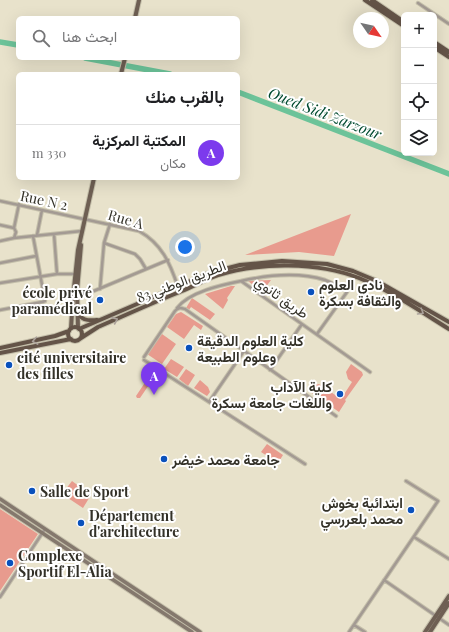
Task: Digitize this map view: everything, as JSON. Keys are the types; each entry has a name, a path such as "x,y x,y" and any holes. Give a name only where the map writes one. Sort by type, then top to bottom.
{"highway":[{"path":"365,0 401,24"},
{"path":"372,0 401,20"},
{"path":"437,44 449,52"},
{"path":"436,48 449,57"},
{"name":"الطريق الوطني 83","path":"79,328 209,273 247,264 282,261 327,264 353,271 377,281 449,322"},
{"name":"الطريق الوطني 83","path":"81,338 98,327 218,275 250,268 284,266 312,267 358,278 385,290 449,329"},
{"path":"76,311 84,320 99,320"},
{"path":"0,348 55,336 79,328 82,332 81,338 75,341 71,340 0,353"},
{"path":"70,330 68,335 71,340"}],"main road":[{"path":"135,16 139,0"},
{"path":"122,72 124,60"},
{"path":"79,328 76,311 76,298 80,256 86,218 95,180"},
{"path":"70,330 78,250 86,218"},
{"path":"0,499 200,632"},
{"path":"0,505 192,632"},
{"path":"430,632 449,596"},
{"path":"426,632 449,604"}],"street":[{"path":"418,3 449,24"},
{"name":"Rue N 2","path":"0,201 86,218"},
{"path":"14,238 16,232 14,228 19,204"},
{"path":"37,235 42,210"},
{"name":"Rue A","path":"86,218 133,228 148,236 168,260 178,286"},
{"path":"100,288 104,243 110,224"},
{"path":"0,225 14,228"},
{"path":"0,241 37,235 82,231"},
{"path":"54,234 56,274"},
{"path":"0,310 44,302 45,298 33,236"},
{"path":"104,243 135,254 146,269"},
{"path":"0,263 36,256"},
{"path":"76,298 168,260"},
{"path":"0,283 56,274 75,274"},
{"path":"241,281 287,275 311,276 330,282 347,292 317,334"},
{"name":"طريق ثانوي","path":"209,402 144,358 180,303 189,297 223,284 241,281 370,372"},
{"path":"176,309 185,309 336,416"},
{"path":"270,370 302,324"},
{"path":"244,351 209,402 305,464"},
{"path":"349,632 438,501 406,481"},
{"path":"0,597 45,529"},
{"path":"414,537 449,559"},
{"path":"384,580 449,625"},
{"path":"354,624 365,632"}],"shaded area":[{"path":"351,214 334,256 299,252 245,255"},
{"path":"271,280 262,292 248,281"},
{"path":"235,286 227,298 228,300 223,309 205,294"},
{"path":"192,298 215,314 210,320 191,307 189,310 186,308"},
{"path":"181,312 203,326 201,330 194,325 184,339 167,327 176,314"},
{"path":"162,334 176,344 162,364 147,354"},
{"path":"171,359 184,367 177,377 164,369"},
{"path":"351,364 362,372 363,375 345,400 346,401 339,412 309,391 312,386 319,384 341,399 352,382 348,379 346,372"},
{"path":"186,369 195,375 188,386 179,379"},
{"path":"152,372 155,376 140,398 137,398 136,396"},
{"path":"200,380 208,387 210,392 207,396 194,388"},
{"path":"267,444 283,455 278,463 261,452"},
{"path":"72,481 91,495 83,508 62,494"},
{"name":"Complexe Sportif El-Alia","path":"0,509 38,534 0,591"}],"waterway":[{"name":"Oued Sidi Zarzour","path":"0,42 16,45"},
{"name":"Oued Sidi Zarzour","path":"96,60 159,72"},
{"name":"Oued Sidi Zarzour","path":"240,93 449,174"}],"place":[{"name":"نادي العلوم والثقافة بسكرة","path":"311,292"},
{"name":"école privé paramédical","path":"100,300"},
{"name":"كلية العلوم الدقيقة وعلوم الطبيعة","path":"189,348"},
{"name":"cité universitaire des filles","path":"9,365"},
{"name":"كلية الآداب واللغات جامعة بسكرة","path":"340,394"},
{"name":"المكتبة المركزية","path":"154,395"},
{"name":"جامعة محمد خيضر","path":"164,459"},
{"name":"Salle de Sport","path":"32,491"},
{"name":"ابتدائية بخوش محمد بلعررسي","path":"411,510"},
{"name":"Département d'architecture","path":"81,523"},
{"name":"Complexe Sportif El-Alia","path":"10,563"}]}
